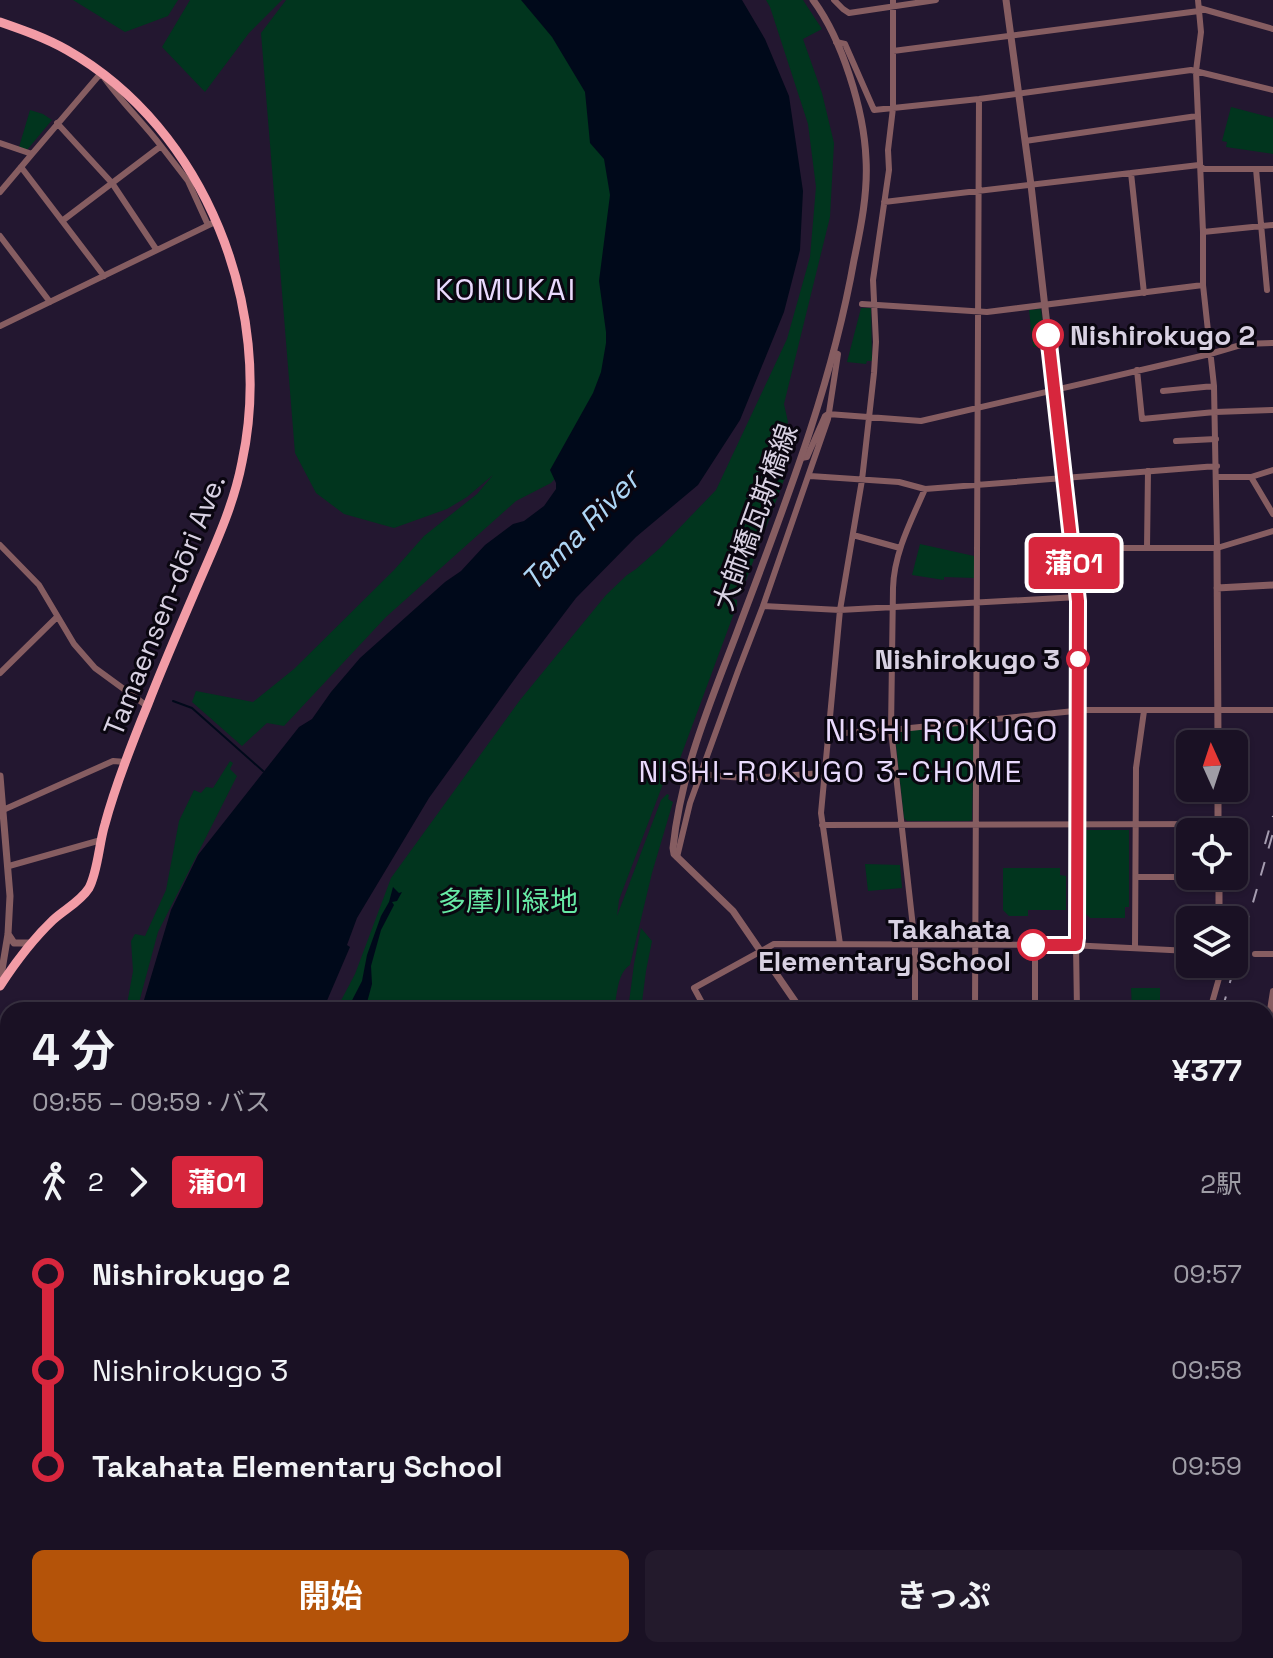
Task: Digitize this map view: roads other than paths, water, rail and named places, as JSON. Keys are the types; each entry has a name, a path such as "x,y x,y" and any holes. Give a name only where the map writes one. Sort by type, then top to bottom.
{"main road":[{"name":"Tamaensen-dōri Ave.","path":"0,22 66,49 101,73 137,104 174,147 193,175 233,267 247,326 251,379 247,434 240,473 226,519 126,762 109,808 93,878 80,899 54,919 0,984"}],"street":[{"name":"大師橋瓦斯橋線","path":"677,857 673,848 674,835 687,767 820,400 847,302 861,226 866,160 861,118 841,51 813,0"},
{"path":"834,0 849,14 892,3 936,0"},
{"path":"1006,0 1031,185 1078,597 1077,1002"},
{"path":"840,944 821,813 840,610 870,418 876,342 873,280 889,170 893,108 892,3"},
{"path":"893,51 1199,7 1273,29"},
{"path":"1199,7 1201,32 1196,71 1203,285 1214,386 1217,466 1218,730"},
{"path":"836,42 845,44 874,110 1196,71 1273,90"},
{"path":"0,192 101,73 188,181 212,223 0,326"},
{"path":"975,1002 979,99"},
{"path":"1025,141 1197,116"},
{"path":"57,123 112,183 156,249"},
{"path":"0,143 32,154"},
{"path":"62,221 161,146"},
{"path":"884,202 1199,165 1204,169 1273,169"},
{"path":"21,167 104,276"},
{"path":"1256,169 1267,290"},
{"path":"1131,173 1144,293"},
{"path":"1203,232 1273,225"},
{"path":"0,236 50,302"},
{"path":"862,304 978,312 1203,285"},
{"path":"828,414 921,421 1244,344 1273,343"},
{"path":"795,1002 733,911 677,857 701,773 810,476 828,414 838,354 833,352"},
{"path":"1137,370 1142,419 1273,410"},
{"path":"1163,391 1214,386"},
{"path":"801,458 807,457 828,414"},
{"path":"1176,441 1216,439"},
{"path":"810,476 899,482 925,489 1217,466"},
{"path":"1217,477 1251,477 1273,470"},
{"path":"1147,548 1148,471"},
{"path":"1251,477 1273,514"},
{"path":"915,1002 915,945 891,730 894,569 925,489"},
{"path":"1072,548 1217,548 1273,531"},
{"path":"853,535 900,548"},
{"path":"0,545 39,585 74,644 95,668 147,706"},
{"path":"1217,588 1273,585"},
{"path":"763,606 840,610 1078,597"},
{"path":"0,673 57,617"},
{"path":"829,734 1077,710 1273,710"},
{"path":"1135,948 1136,768 1144,711"},
{"path":"3,810 113,761 126,762"},
{"path":"701,773 719,777 824,773"},
{"path":"0,776 10,882 10,910 0,984"},
{"path":"822,825 1176,826"},
{"path":"9,866 101,840"},
{"path":"1136,877 1176,877"},
{"path":"0,879 10,882"},
{"path":"0,909 10,910"},
{"path":"5,932 14,943 32,943"},
{"path":"702,1002 694,988 774,944 1076,945 1176,950"},
{"path":"1035,945 1035,1002"},
{"path":"1255,954 1273,954"},
{"path":"1212,1002 1219,978"}],"water":[{"name":"Tama River","path":"521,0 742,0 765,39 789,96 803,191 800,250 784,312 740,420 698,485 636,537 576,598 429,798 357,918 347,945 350,947 326,1002 143,1002 171,910 198,855 299,727 312,719 360,658 461,571 485,545 544,506 556,489 550,470 593,393 601,372 606,332 599,281 610,195 604,159 590,143 585,92 552,37"},
{"path":"393,887 402,892 397,901 392,902 394,905 381,930 371,966 372,984 367,1002 351,1002 362,981 367,955"}],"waterway":[{"path":"173,701 192,708 263,771"}],"railway":[{"path":"1265,844 1273,816"},
{"path":"1224,1002 1273,833"}],"place":[{"name":"Nishirokugo 2","path":"1048,335"},
{"name":"Nishirokugo 3","path":"1078,659"},
{"name":"Takahata Elementary School","path":"1033,945"}],"district":[{"name":"KOMUKAI","path":"506,289"},
{"name":"NISHI ROKUGO","path":"942,730"},
{"name":"NISHI-ROKUGO 3-CHOME","path":"831,771"}],"park label":[{"name":"多摩川緑地","path":"508,901"}]}
